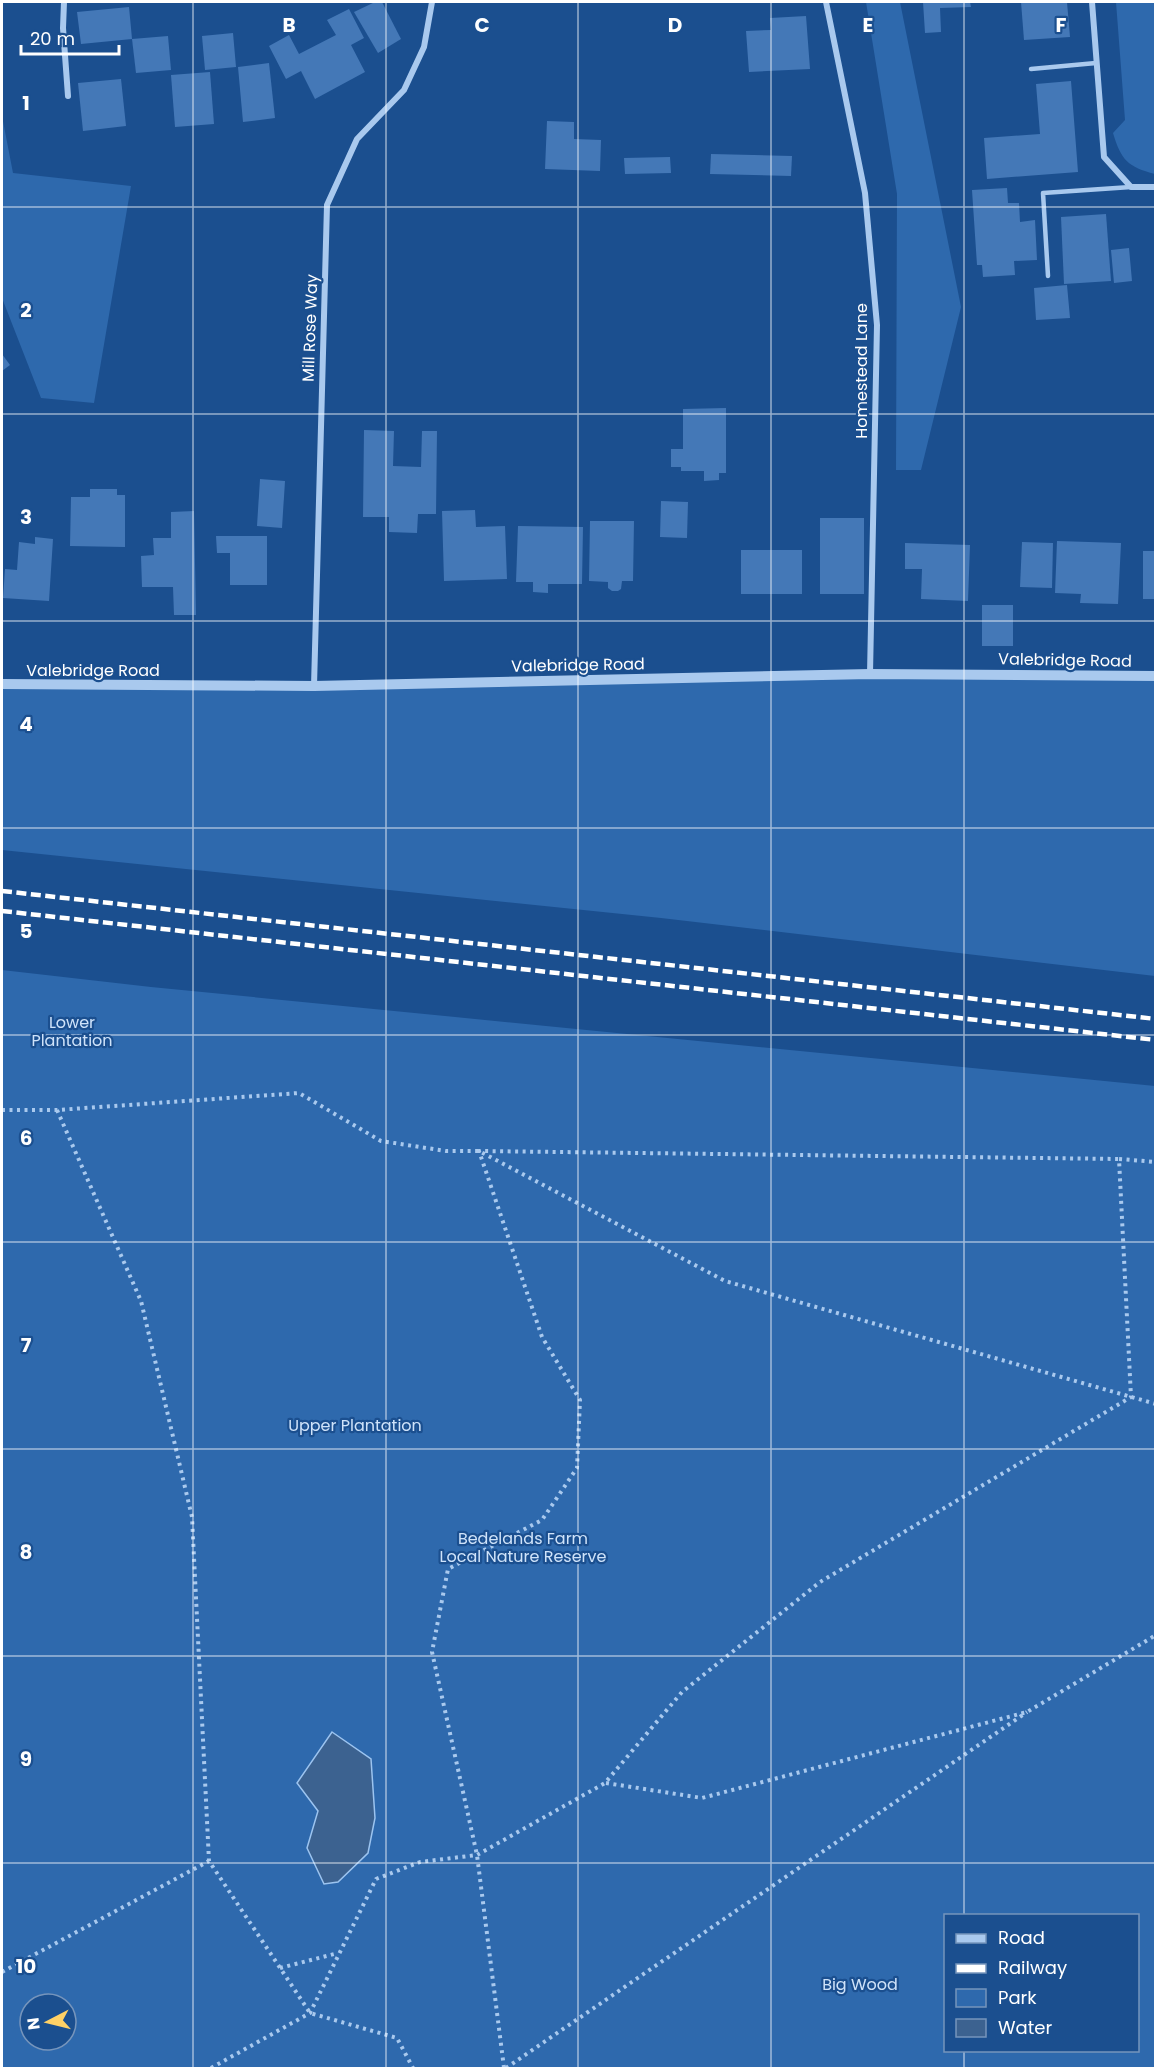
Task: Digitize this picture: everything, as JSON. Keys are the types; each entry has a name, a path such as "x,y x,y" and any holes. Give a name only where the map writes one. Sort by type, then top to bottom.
{"street":[{"path":"64,2 63,28 68,96"},
{"name":"Mill Rose Way","path":"314,686 327,205 357,139 404,90 424,47 432,2"},
{"name":"Homestead Lane","path":"826,2 865,193 877,325 870,674"},
{"path":"1092,2 1104,157 1131,187 1155,187"},
{"name":"Valebridge Road","path":"2,684 314,686 870,674 1155,676"}],"lane":[{"path":"1031,69 1096,63"},
{"path":"1048,276 1043,193 1131,187"}],"path":[{"path":"2,1110 57,1110 299,1093 381,1141 446,1151 1119,1159 1155,1162"},
{"path":"57,1110 141,1301 192,1517 209,1861 310,2013 397,2038 413,2068"},
{"path":"479,1151 725,1281 1155,1404"},
{"path":"479,1151 542,1337 580,1400 577,1468 542,1520 448,1569 432,1652 477,1855 505,2068 1027,1712 1155,1635"},
{"path":"1119,1159 1131,1397"},
{"path":"211,2068 310,2013 376,1879 420,1862 477,1855 605,1783 682,1692 820,1582 1131,1397"},
{"path":"605,1783 702,1798 1027,1712"},
{"path":"2,1972 209,1861"},
{"path":"280,1968 339,1953"}],"green space":[{"path":"866,2 900,2 961,307 921,470 896,470 897,194"},
{"path":"1116,2 1155,2 1155,174 1127,161 1119,150 1113,133 1125,120"},
{"path":"2,116 13,173 131,186 94,403 41,398 2,298"},
{"path":"1155,676 1155,976 661,918 2,850 2,685"},
{"name":"Bedelands Farm Local Nature Reserve","path":"2,970 151,987 1155,1086 1155,2068 2,2068"}],"water":[{"path":"332,1732 371,1759 375,1818 368,1853 338,1882 324,1884 307,1848 318,1811 297,1783"}],"building":[{"path":"375,2 382,2 401,39 378,53 354,12"},
{"path":"923,2 970,2 971,7 940,8 941,32 925,33"},
{"path":"1021,2 1067,2 1070,37 1024,40"},
{"path":"129,7 132,39 81,44 77,12"},
{"path":"349,9 364,38 351,45 365,72 315,99 301,71 286,79 269,46 289,35 299,54 336,35 327,20"},
{"path":"806,16 810,69 749,72 746,31 771,30 770,18"},
{"path":"233,33 236,67 205,70 202,36"},
{"path":"168,36 171,70 136,73 132,39"},
{"path":"269,63 275,118 243,122 238,67"},
{"path":"210,72 214,124 175,127 171,75"},
{"path":"121,79 126,126 83,131 78,83"},
{"path":"1071,81 1078,172 987,179 984,138 1040,134 1036,84"},
{"path":"547,121 574,122 574,139 601,140 600,171 545,169"},
{"path":"711,154 792,156 791,176 710,174"},
{"path":"670,157 671,173 625,174 624,158"},
{"path":"1007,188 1008,203 1019,203 1020,222 1035,220 1037,260 1014,261 1015,275 983,277 982,265 977,265 972,190"},
{"path":"1106,214 1111,281 1064,284 1061,217"},
{"path":"1129,248 1132,281 1114,283 1111,250"},
{"path":"1067,285 1070,318 1036,320 1034,288"},
{"path":"2,354 10,365 2,371"},
{"path":"726,408 726,473 719,473 719,480 704,481 704,471 681,471 681,467 671,467 671,449 683,449 683,409"},
{"path":"364,430 394,431 393,466 421,467 422,431 437,431 436,514 418,514 417,533 389,532 389,517 363,517"},
{"path":"260,479 285,481 282,528 257,526"},
{"path":"90,489 117,489 117,495 125,495 125,547 70,546 71,497 90,497"},
{"path":"661,501 688,502 687,538 660,537"},
{"path":"475,510 476,527 505,526 507,579 444,581 442,511"},
{"path":"194,511 196,615 174,615 173,587 142,587 141,556 154,555 153,538 171,538 171,512"},
{"path":"820,518 864,518 864,594 820,594"},
{"path":"590,521 634,521 633,581 622,581 621,589 618,591 608,588 608,582 589,581"},
{"path":"518,526 583,527 582,584 548,584 548,593 533,592 533,582 516,582"},
{"path":"216,536 267,536 267,585 230,585 230,553 217,553"},
{"path":"35,537 53,539 49,601 3,598 5,569 17,570 19,542 35,544"},
{"path":"1057,541 1121,543 1118,604 1080,603 1081,594 1055,593"},
{"path":"1022,542 1053,543 1052,588 1020,587"},
{"path":"905,543 970,545 968,601 921,599 922,569 905,569"},
{"path":"741,550 802,550 802,594 741,594"},
{"path":"1143,551 1156,551 1156,599 1143,599"},
{"path":"982,605 1013,605 1013,646 982,646"}],"railway":[{"path":"2,891 1156,1019"},
{"path":"2,911 1156,1040"}],"park label":[{"name":"Lower Plantation","path":"72,1031"},
{"name":"Upper Plantation","path":"355,1425"},
{"name":"Big Wood","path":"860,1984"}]}
